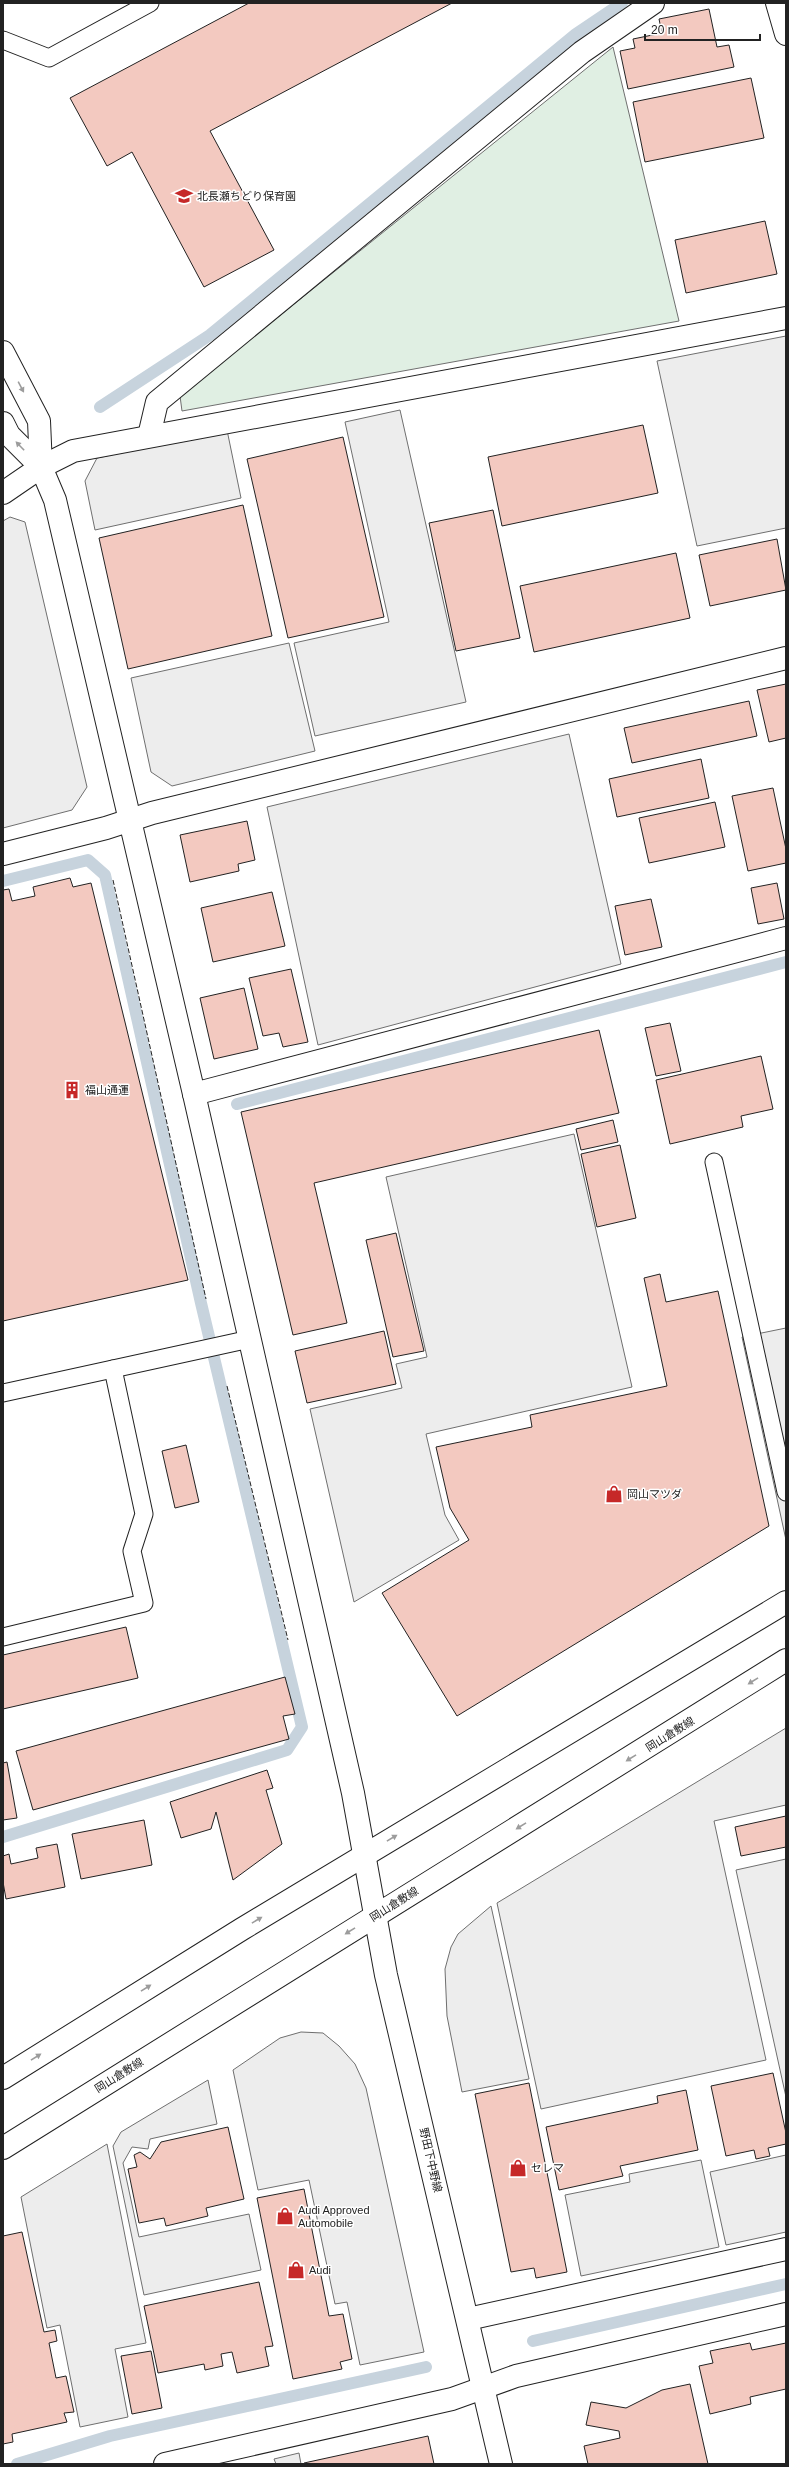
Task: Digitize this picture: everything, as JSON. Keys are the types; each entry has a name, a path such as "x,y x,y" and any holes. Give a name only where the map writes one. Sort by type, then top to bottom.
{"street":[{"path":"150,436 157,402 582,52 653,3"},
{"path":"3,492 41,467 73,451 786,318"},
{"path":"3,352 39,421 41,467"},
{"path":"3,423 9,435 41,467"},
{"name":"野田下中野線","path":"41,467 55,500 194,1094 353,1793 386,1975 501,2464"},
{"path":"3,854 130,820 786,658"},
{"path":"194,1094 786,938"},
{"path":"3,2078 364,1855 786,1602"},
{"name":"岡山倉敷線","path":"3,2148 786,1660"},
{"path":"468,2319 786,2249"},
{"path":"165,2464 452,2399 516,2376 786,2314"}],"lane":[{"path":"3,40 49,58 150,3"},
{"path":"714,1162 786,1492"},
{"path":"3,1393 250,1339"},
{"path":"3,1637 144,1603 132,1551 144,1514 113,1369"}],"green space":[{"path":"613,47 679,321 182,411 180,396"}],"shaded area":[{"path":"786,336 786,528 697,546 657,361"},
{"path":"400,410 466,702 315,736 294,643 389,622 345,422"},
{"path":"227,430 241,498 95,530 85,481 97,458"},
{"path":"10,517 25,522 87,787 72,810 3,828 3,521"},
{"path":"289,643 315,751 172,786 151,772 131,678"},
{"path":"569,734 621,964 318,1045 267,807"},
{"path":"574,1134 632,1387 426,1434 445,1515 459,1540 354,1602 310,1409 402,1388 396,1364 427,1357 386,1177"},
{"path":"786,1328 786,1540 742,1337"},
{"path":"786,1728 786,1805 714,1821 766,2060 541,2109 497,1903"},
{"path":"786,1859 786,2097 736,1870"},
{"path":"491,1906 529,2079 462,2092 447,2016 445,1969 451,1947 458,1934"},
{"path":"301,2032 323,2033 339,2046 355,2064 366,2088 424,2352 360,2365 347,2302 335,2304 309,2180 258,2190 233,2070 280,2038"},
{"path":"208,2080 217,2124 150,2139 148,2149 132,2147 123,2163 139,2237 249,2214 261,2270 144,2295 113,2146 121,2132"},
{"path":"107,2144 146,2343 115,2349 128,2417 80,2427 60,2325 47,2328 21,2197"},
{"path":"786,2155 786,2232 726,2245 710,2172"},
{"path":"701,2160 719,2247 581,2276 565,2195 630,2182 629,2174"},
{"path":"299,2453 301,2464 276,2464 274,2459"}],"building":[{"path":"249,3 452,3 210,131 274,250 204,287 132,152 107,166 70,98"},
{"path":"709,9 717,47 729,45 734,67 628,89 620,51 635,48 633,39 662,33 659,19"},
{"path":"751,78 764,138 645,162 633,102"},
{"path":"765,221 777,274 686,293 675,240"},
{"path":"643,425 658,493 502,526 488,457"},
{"path":"343,437 384,617 288,638 247,459"},
{"path":"243,505 272,636 128,669 99,538"},
{"path":"493,510 520,638 456,651 429,523"},
{"path":"777,539 786,590 710,606 699,555"},
{"path":"676,553 690,618 534,652 520,586"},
{"path":"786,684 786,738 769,742 757,690"},
{"path":"749,701 757,736 632,763 624,728"},
{"path":"701,759 709,798 617,817 609,779"},
{"path":"773,788 786,849 786,863 748,871 732,796"},
{"path":"715,802 725,847 649,863 639,818"},
{"path":"247,821 255,860 238,864 239,871 190,882 180,835"},
{"name":"福山通運","path":"70,878 73,887 91,883 188,1280 3,1321 3,890 9,889 12,901 35,896 33,887"},
{"path":"777,883 784,919 758,924 751,888"},
{"path":"272,892 285,946 213,962 201,908"},
{"path":"651,899 662,947 625,955 615,906"},
{"path":"291,969 308,1042 283,1047 279,1033 263,1036 249,978"},
{"path":"244,988 258,1049 214,1059 200,998"},
{"path":"670,1023 681,1071 656,1076 645,1028"},
{"path":"599,1030 619,1113 314,1183 347,1323 293,1335 241,1112"},
{"path":"761,1056 773,1109 741,1116 743,1127 670,1144 656,1080"},
{"path":"613,1120 618,1142 581,1150 576,1129"},
{"path":"620,1145 636,1218 597,1227 581,1154"},
{"path":"396,1233 424,1351 393,1357 366,1240"},
{"path":"660,1274 666,1302 718,1291 769,1526 457,1716 382,1593 469,1540 450,1508 436,1447 532,1427 530,1415 667,1386 644,1278"},
{"path":"384,1331 396,1384 307,1403 295,1351"},
{"path":"186,1445 199,1502 175,1508 162,1451"},
{"path":"126,1627 138,1678 3,1709 3,1655"},
{"path":"285,1677 295,1714 283,1716 289,1739 33,1810 16,1751"},
{"path":"7,1762 17,1818 3,1820 3,1763"},
{"path":"267,1770 273,1788 266,1790 282,1844 233,1880 216,1812 211,1829 181,1838 170,1802"},
{"path":"786,1816 786,1847 741,1856 735,1827"},
{"path":"144,1820 152,1865 81,1879 72,1834"},
{"path":"57,1844 65,1887 6,1899 3,1882 3,1856 9,1854 11,1864 38,1858 36,1848"},
{"path":"773,2073 786,2133 786,2144 768,2148 770,2156 756,2159 754,2150 726,2156 711,2086"},
{"path":"529,2083 567,2272 536,2278 534,2268 511,2272 475,2094"},
{"path":"686,2090 698,2150 620,2166 623,2176 559,2190 546,2127 658,2103 657,2096"},
{"path":"228,2127 244,2199 206,2208 208,2216 166,2226 164,2218 139,2223 128,2169 137,2167 134,2155 140,2152 150,2159 161,2142"},
{"path":"304,2189 329,2316 343,2314 352,2359 340,2362 342,2369 293,2379 257,2198"},
{"path":"22,2232 44,2332 55,2330 57,2341 49,2343 56,2378 66,2376 74,2412 64,2413 67,2422 12,2434 13,2442 3,2444 3,2236"},
{"path":"259,2282 273,2346 265,2347 269,2366 237,2373 232,2352 221,2354 223,2366 205,2370 204,2364 158,2373 144,2306"},
{"path":"750,2343 752,2350 786,2343 786,2389 750,2397 751,2404 710,2414 699,2366 713,2363 710,2351"},
{"path":"151,2351 162,2408 132,2414 121,2356"},
{"path":"690,2384 708,2464 588,2464 584,2446 620,2438 619,2431 586,2425 591,2402 626,2408 662,2390"},
{"path":"428,2436 434,2464 304,2464 304,2463"}],"waterway":[{"path":"100,407 210,335 576,34 622,3"},
{"path":"3,881 88,860 105,875 201,1303 302,1727 287,1750 3,1837"},
{"path":"237,1104 786,962"},
{"path":"533,2341 786,2284"},
{"path":"17,2464 110,2436 426,2367"}],"fence":[{"path":"113,880 206,1299"},
{"path":"227,1386 288,1640"}],"place":[{"name":"北長瀬ちどり保育園","path":"184,196"},
{"name":"福山通運","path":"72,1090"},
{"name":"岡山マツダ","path":"614,1494"},
{"name":"セレマ","path":"518,2168"},
{"name":"Audi Approved Automobile","path":"285,2216"},
{"name":"Audi","path":"296,2270"}]}
